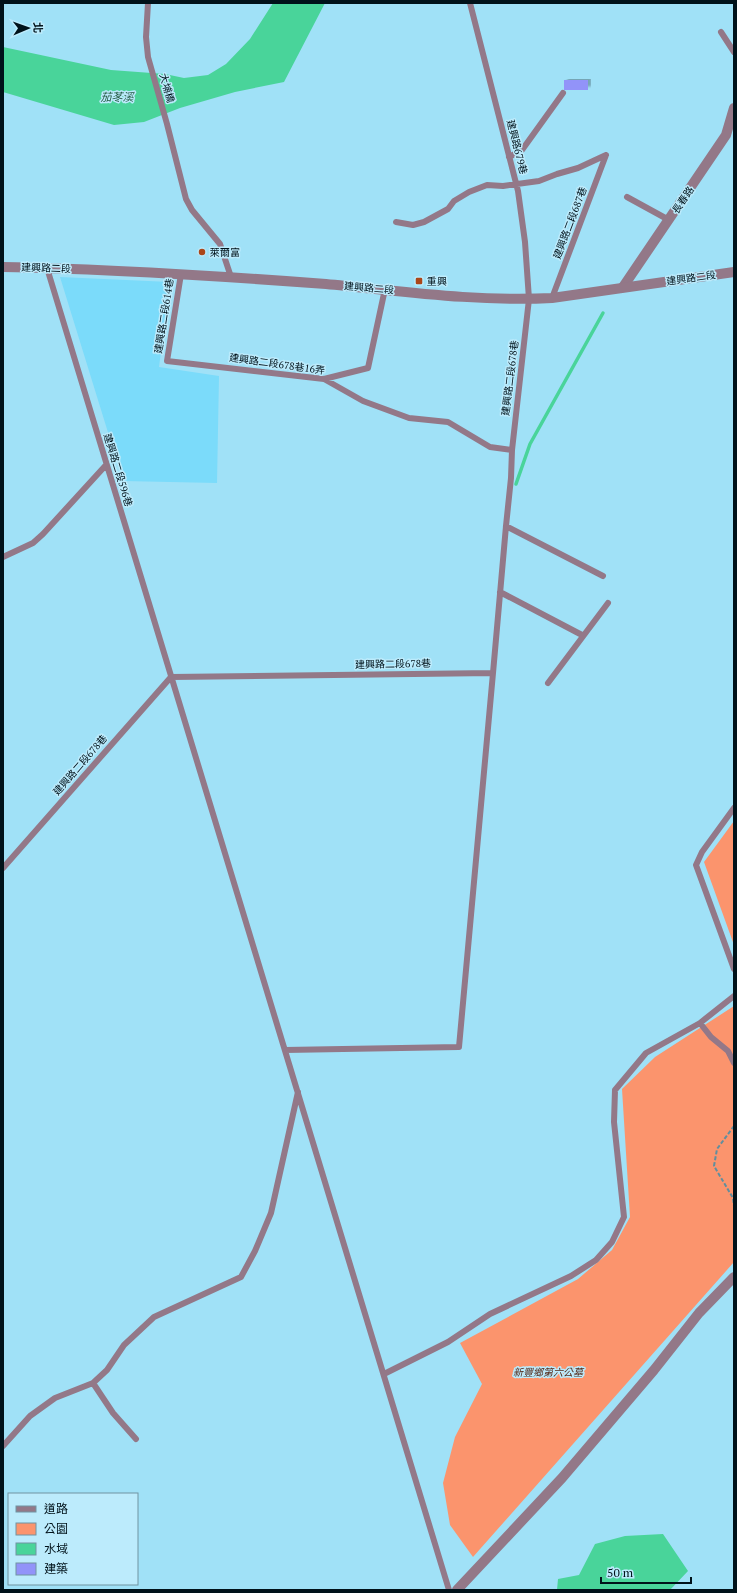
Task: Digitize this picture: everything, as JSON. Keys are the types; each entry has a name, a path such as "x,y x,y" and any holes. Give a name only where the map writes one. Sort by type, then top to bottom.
{"street":[{"name":"長春路","path":"623,287 730,132 734,108"},
{"name":"建興路二段","path":"3,267 182,274 486,298 529,299 552,298 734,272"},
{"path":"457,1590 562,1478 654,1370 699,1313 734,1276"}],"lane":[{"name":"大埔橋","path":"148,3 146,37 148,57 186,199 192,210 220,244 231,277"},
{"name":"建興路679巷","path":"470,3 516,184 525,242 529,299"},
{"path":"721,32 734,52"},
{"path":"509,157 522,150 563,93"},
{"name":"建興路二段687巷","path":"516,184 539,181 578,168 606,155 552,298"},
{"path":"396,222 413,225 424,222 448,209 454,201 469,192 487,185 503,186 516,184"},
{"path":"627,197 668,220"},
{"name":"建興路二段596巷","path":"47,268 449,1590"},
{"name":"建興路二段614巷","path":"167,361 182,274"},
{"path":"324,379 368,368 385,289"},
{"name":"建興路二段678巷","path":"3,868 171,677 493,673 511,478 512,450 529,299"},
{"name":"建興路二段678巷16弄","path":"167,361 324,379 363,401 409,418 448,422 490,447 512,450"},
{"path":"3,557 33,543 106,465"},
{"path":"506,526 603,576"},
{"path":"500,592 582,635"},
{"path":"548,683 582,635 608,603"},
{"path":"285,1050 459,1047 493,673"},
{"path":"734,808 702,852 696,864 734,969"},
{"path":"384,1374 448,1342 490,1314 571,1276 596,1260 612,1242 624,1217 614,1122 615,1090 646,1053 700,1023 734,996"},
{"path":"700,1023 711,1037 728,1051 734,1063"},
{"path":"3,1446 30,1416 55,1398 93,1383 107,1370 124,1345 154,1317 241,1277 255,1251 271,1214 298,1092"},
{"path":"93,1383 113,1413 136,1438"}],"path":[{"path":"734,1126 717,1149 714,1166 733,1198 734,1206"}],"shaded area":[{"path":"60,277 170,282 159,367 219,376 217,483 123,481"}],"green space":[{"path":"734,821 734,945 704,862"},
{"name":"新豐鄉第六公墓","path":"734,1006 734,1262 473,1557 450,1525 443,1483 455,1437 482,1384 460,1343 578,1279 612,1250 630,1217 622,1089 655,1057"}],"water":[{"name":"茄苳溪","path":"273,3 325,3 284,82 235,92 180,108 144,122 114,125 3,92 3,47 111,70 165,74 184,78 208,75 226,64 250,39"},
{"path":"663,1534 688,1571 670,1590 557,1590 558,1579 579,1575 595,1544 625,1536"}],"building":[{"path":"564,80 588,80 588,90 564,90"}],"waterway":[{"path":"516,484 530,444 603,313"}],"place":[{"name":"萊爾富","path":"202,252"},
{"name":"重興","path":"419,281"}]}
